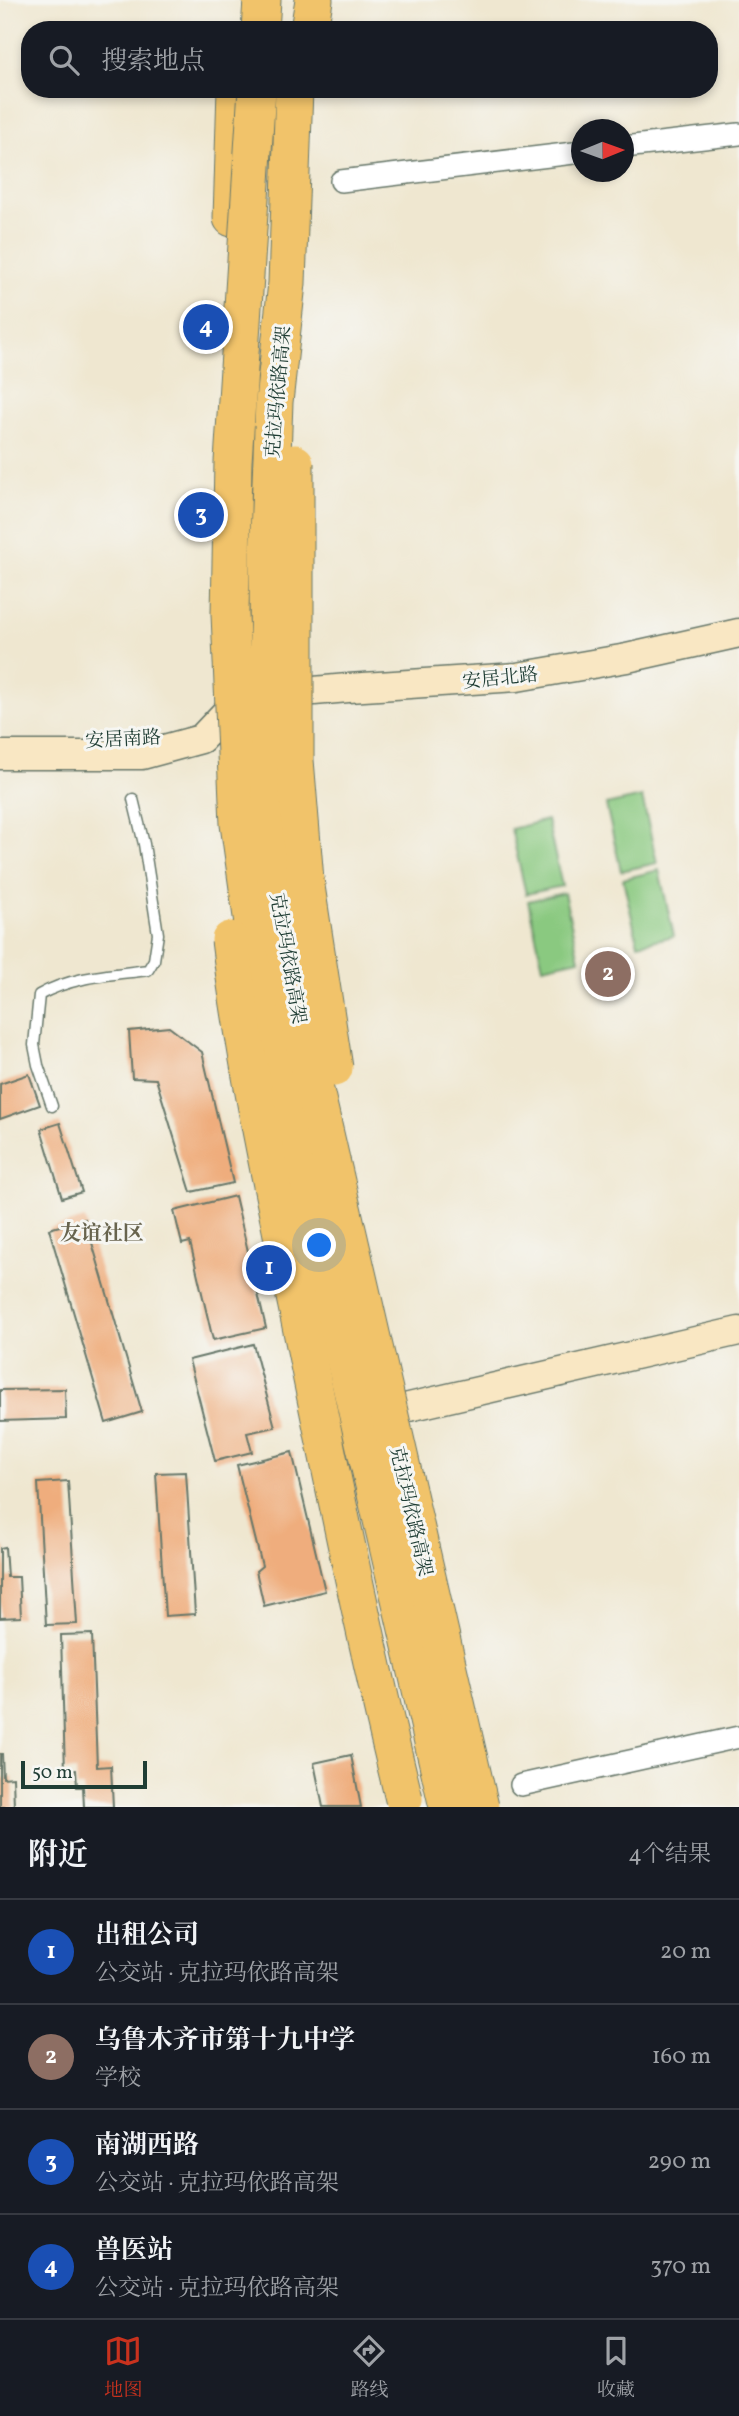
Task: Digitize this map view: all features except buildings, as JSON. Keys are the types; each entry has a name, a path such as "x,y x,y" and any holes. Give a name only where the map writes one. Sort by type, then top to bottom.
{"highway":[{"path":"238,21 239,0"},
{"path":"261,21 262,0"},
{"path":"297,21 298,0"},
{"path":"310,21 314,0"},
{"path":"233,462 231,250 236,98"},
{"name":"克拉玛依路高架","path":"256,98 233,462 230,614 239,824 266,1016 448,1807"},
{"name":"克拉玛依路高架","path":"295,99 287,283 274,402 268,562 269,774 278,905 299,1021 480,1807"},
{"path":"287,283 296,391 295,760 305,880 330,1049 408,1407"},
{"path":"230,614 221,793 230,936 238,1009 368,1651 405,1803"}],"street":[{"path":"634,146 739,134"},
{"path":"341,181 571,153"},
{"name":"安居北路","path":"264,690 343,674 514,664 621,648 739,620"},
{"name":"安居北路","path":"264,690 348,688 517,677 627,658 739,633"},
{"name":"安居南路","path":"0,739 155,739 193,725 218,699 234,690 264,690"},
{"name":"安居南路","path":"0,755 142,755 201,739 235,703 264,690"},
{"path":"354,1419 739,1331"},
{"path":"521,1785 739,1737"}],"lane":[{"path":"52,1106 34,1045 39,995 79,978 148,970 154,960 158,934 134,799"}],"green space":[{"path":"642,797 657,863 621,871 606,805"},
{"path":"547,820 562,886 526,894 511,829"},
{"path":"659,870 674,936 638,944 623,879"},
{"path":"564,893 579,959 543,967 528,901"}],"place":[{"name":"兽医站","path":"206,327"},
{"name":"南湖西路","path":"201,515"},
{"name":"乌鲁木齐市第十九中学","path":"608,974"},
{"name":"出租公司","path":"269,1268"}],"district":[{"name":"友谊社区","path":"102,1233"}]}
